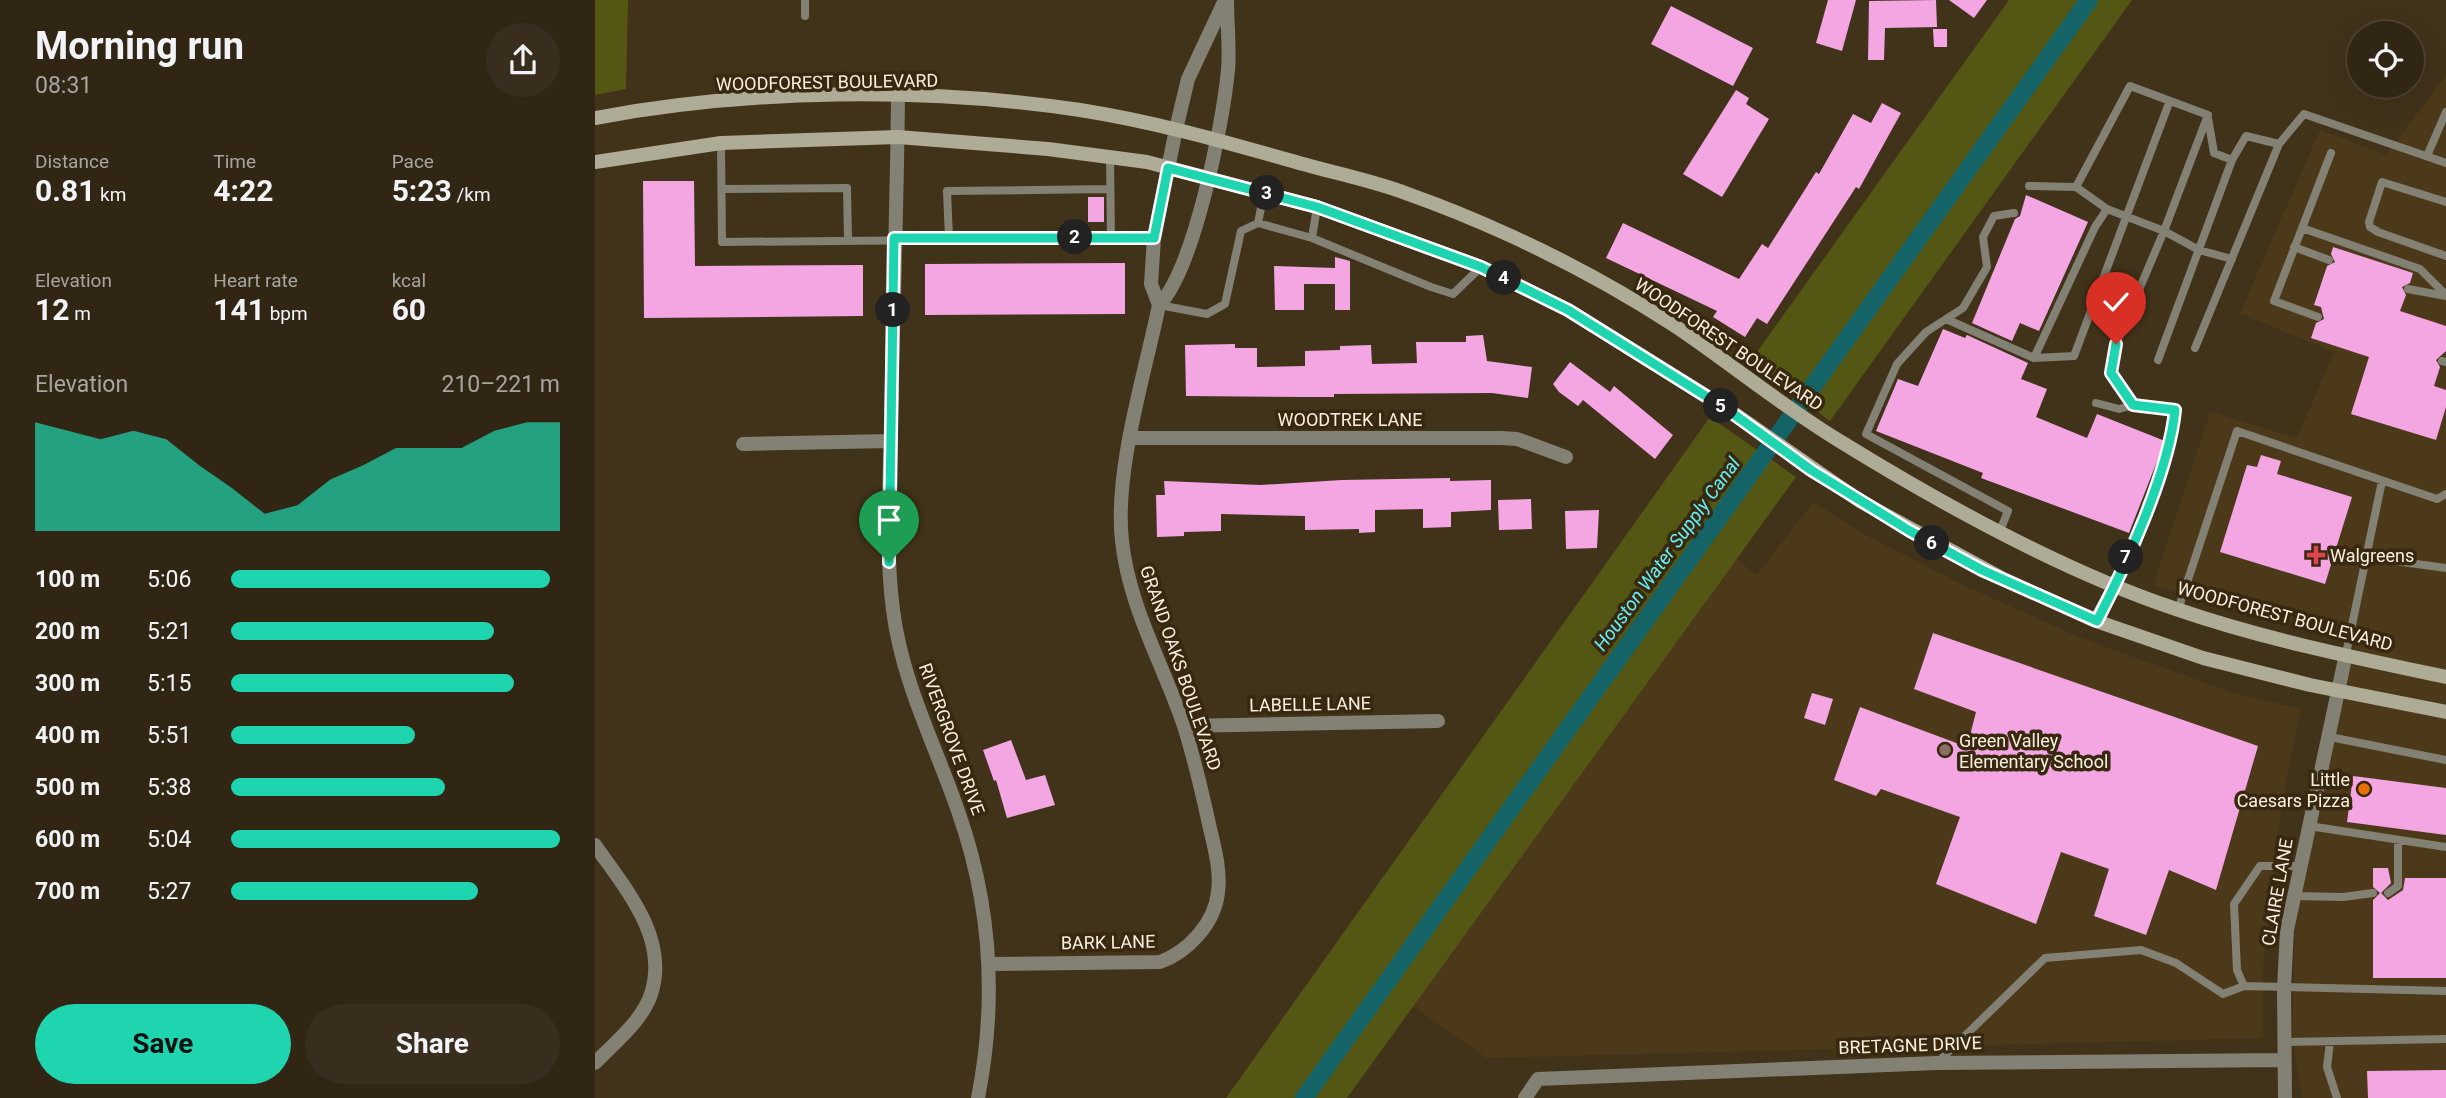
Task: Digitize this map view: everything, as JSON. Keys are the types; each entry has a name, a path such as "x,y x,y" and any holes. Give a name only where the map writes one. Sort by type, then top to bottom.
{"main road":[{"name":"WOODFOREST BOULEVARD","path":"595,118 663,106 787,98 898,96 1079,110 1216,138 1405,192 1511,236 1627,298 1671,323 1833,437 1955,508 2115,585 2178,610 2446,677"},
{"path":"595,162 721,143 898,137 1110,157 1168,168 1317,207 1481,267 1568,310 1694,389 1811,470 1910,531 1982,570 2097,621 2203,658 2339,692 2446,712"},
{"path":"2097,621 2115,585"}],"street":[{"name":"GRAND OAKS BOULEVARD","path":"1209,918 1216,905 1219,877 1203,795 1184,726 1127,575 1121,537 1122,502 1131,438 1159,305 1151,284 1154,238 1188,79 1226,0"},
{"name":"GRAND OAKS BOULEVARD","path":"1159,305 1172,292 1198,219 1216,138 1228,68 1226,0"},
{"name":"RIVERGROVE DRIVE","path":"898,96 889,562 900,651 912,696 968,840 979,885 989,964 986,1046 978,1098"},
{"name":"WOODTREK LANE","path":"1131,438 1501,438 1533,444 1566,457"},
{"path":"743,444 891,441"},
{"name":"CLAIRE LANE","path":"2285,1098 2284,988 2287,930 2346,654"},
{"name":"LABELLE LANE","path":"1184,726 1438,721"},
{"path":"595,845 649,929 654,971 652,991 644,1007 595,1063"},
{"name":"BARK LANE","path":"989,964 1160,962 1175,957 1189,946 1209,918"},
{"name":"BRETAGNE DRIVE","path":"1525,1098 1538,1079 1937,1063 2284,1060"}],"lane":[{"path":"805,0 805,16"},
{"path":"2077,187 2130,86 2169,103 2208,115"},
{"path":"1946,319 2033,358 2074,356 2169,103"},
{"path":"2427,156 2446,112"},
{"path":"2195,348 2279,144 2304,114 2446,163"},
{"path":"2208,115 2214,153 2232,160"},
{"path":"2133,405 2111,373 2116,344 2164,231 2208,115"},
{"path":"2158,360 2232,160 2246,136 2279,144"},
{"path":"721,143 722,242 894,238 1154,238"},
{"path":"2318,317 2274,301 2331,153"},
{"path":"1110,157 1111,237"},
{"path":"2446,202 2382,182 2369,222 2369,227 2378,232 2446,256"},
{"path":"2029,186 2077,187 2107,209 2164,231 2199,250 2232,260"},
{"path":"722,189 847,188 848,239"},
{"path":"949,238 947,191 1110,189"},
{"path":"1258,223 1264,193"},
{"path":"1312,238 1317,207"},
{"path":"2033,358 2095,227 2107,209"},
{"path":"2000,531 2008,511 1865,434 1897,364 1926,332 1963,308 1987,267 1983,237 1994,216 2014,213"},
{"path":"1159,305 1207,314 1225,304 1241,231 1258,223 1312,238 1431,287 1453,293 1481,267"},
{"path":"2302,228 2420,269 2446,296"},
{"path":"2294,247 2329,260"},
{"path":"2408,289 2446,296"},
{"path":"2096,403 2119,409 2133,405 2175,410 2172,442 2115,585"},
{"path":"2178,610 2237,431 2437,499 2446,494"},
{"path":"2346,654 2382,481"},
{"path":"2366,557 2446,568"},
{"path":"2330,737 2446,760"},
{"path":"2309,825 2446,847"},
{"path":"2388,893 2398,887 2398,840"},
{"path":"2245,986 2237,970 2234,904 2260,866 2302,866"},
{"path":"2295,896 2343,897 2373,893"},
{"path":"1937,1063 2045,958 2141,950 2176,963 2224,994 2245,986 2446,991"},
{"path":"2284,1042 2446,1039"},
{"path":"2330,1042 2327,1067 2337,1098"}],"shaded area":[{"path":"595,0 628,0 626,89 595,95"},
{"path":"2009,0 2132,0 1830,421 1749,363"},
{"path":"2446,75 2446,1098 2302,1098 2292,1034 2296,914 2357,636 2153,586 2210,412 2297,438 2334,352 2240,313 2320,130 2386,155"},
{"path":"1710,417 1796,477 1347,1098 1226,1098"},
{"name":"Green Valley Elementary School","path":"1813,502 1864,534 1967,587 2081,638 2234,693 2301,709 2284,792 2268,905 2263,970 2263,1038 1486,1058 1413,1006 1735,558 1757,575"}],"building":[{"path":"1828,0 1856,0 1842,51 1816,43"},
{"path":"1936,0 1937,27 1885,28 1884,60 1868,60 1869,1"},
{"path":"1949,0 1987,0 1974,18"},
{"path":"1671,6 1753,48 1733,86 1651,44"},
{"path":"1933,29 1947,29 1947,47 1934,47"},
{"path":"1736,90 1749,98 1746,104 1769,119 1722,197 1683,174"},
{"path":"1882,103 1901,113 1859,189 1856,187 1767,324 1757,318 1745,337 1713,317 1717,311 1606,258 1623,223 1739,279 1762,244 1768,248 1816,172 1819,174 1853,114 1871,123"},
{"path":"643,181 694,181 695,266 863,265 863,316 644,318"},
{"path":"2026,195 2088,222 2039,331 2020,323 2012,341 1972,323 2015,219 2020,216"},
{"path":"1088,197 1104,197 1104,222 1088,222"},
{"path":"2333,247 2413,273 2410,283 2402,287 2406,295 2400,311 2446,326 2446,351 2436,360 2440,367 2434,386 2446,390 2446,407 2436,440 2351,414 2369,357 2311,338 2316,323 2324,319 2321,307 2314,305 2327,266 2335,262 2331,254"},
{"path":"1335,257 1350,261 1350,310 1335,310 1335,284 1304,284 1304,310 1275,310 1274,266 1335,268"},
{"path":"1125,263 1125,314 925,315 925,264"},
{"path":"1943,329 1965,338 1967,335 2028,363 2021,379 2047,389 2036,417 2087,438 2097,414 2165,441 2129,533 1981,478 1983,473 1876,431 1898,379 1918,386"},
{"path":"1483,335 1487,361 1532,367 1528,398 1492,393 1334,394 1334,397 1186,396 1185,345 1235,344 1235,348 1257,348 1257,367 1305,366 1305,351 1340,350 1340,346 1371,345 1372,364 1417,363 1416,342 1466,342 1466,336"},
{"path":"1570,362 1610,392 1614,386 1673,435 1655,459 1583,400 1578,406 1559,392 1553,384"},
{"name":"Walgreens","path":"2261,455 2281,461 2277,474 2352,497 2325,584 2220,552 2247,465 2257,467"},
{"path":"1450,478 1450,481 1491,480 1491,510 1451,512 1451,527 1423,528 1423,509 1375,510 1375,532 1359,533 1359,529 1305,530 1305,516 1221,514 1221,531 1184,532 1184,536 1157,537 1156,495 1165,495 1164,481 1260,485"},
{"path":"1531,499 1532,529 1499,530 1498,500"},
{"path":"1599,510 1597,548 1566,549 1565,511"},
{"path":"1933,633 2258,746 2216,890 2169,870 2146,935 2094,916 2109,869 2061,852 2036,924 1936,884 1960,817 1881,789 1876,796 1834,780 1860,707 1967,747 1976,712 1914,689"},
{"path":"1812,693 1833,699 1825,725 1804,718"},
{"path":"1011,740 1026,780 1045,775 1055,805 1007,818 996,780 994,781 983,750"},
{"path":"2353,776 2446,788 2446,835 2347,822"},
{"path":"2373,868 2388,868 2391,883 2381,893 2388,900 2403,890 2405,878 2446,878 2446,978 2373,978 2373,900 2380,893 2373,887"},
{"path":"2446,1070 2446,1098 2368,1098 2367,1071"}],"waterway":[{"name":"Houston Water Supply Canal","path":"1304,1098 2089,0"}],"place":[{"name":"Walgreens","path":"2316,555"},
{"name":"Green Valley Elementary School","path":"1945,750"},
{"name":"Little Caesars Pizza","path":"2364,789"}],"route":[{"path":"889,562 894,238 1154,238 1168,168 1317,207 1395,233 1481,267 1568,310 1728,410 1811,470 1910,531 1982,570 2097,621 2115,585 2172,442 2175,410 2133,405 2111,373 2116,344"}]}
